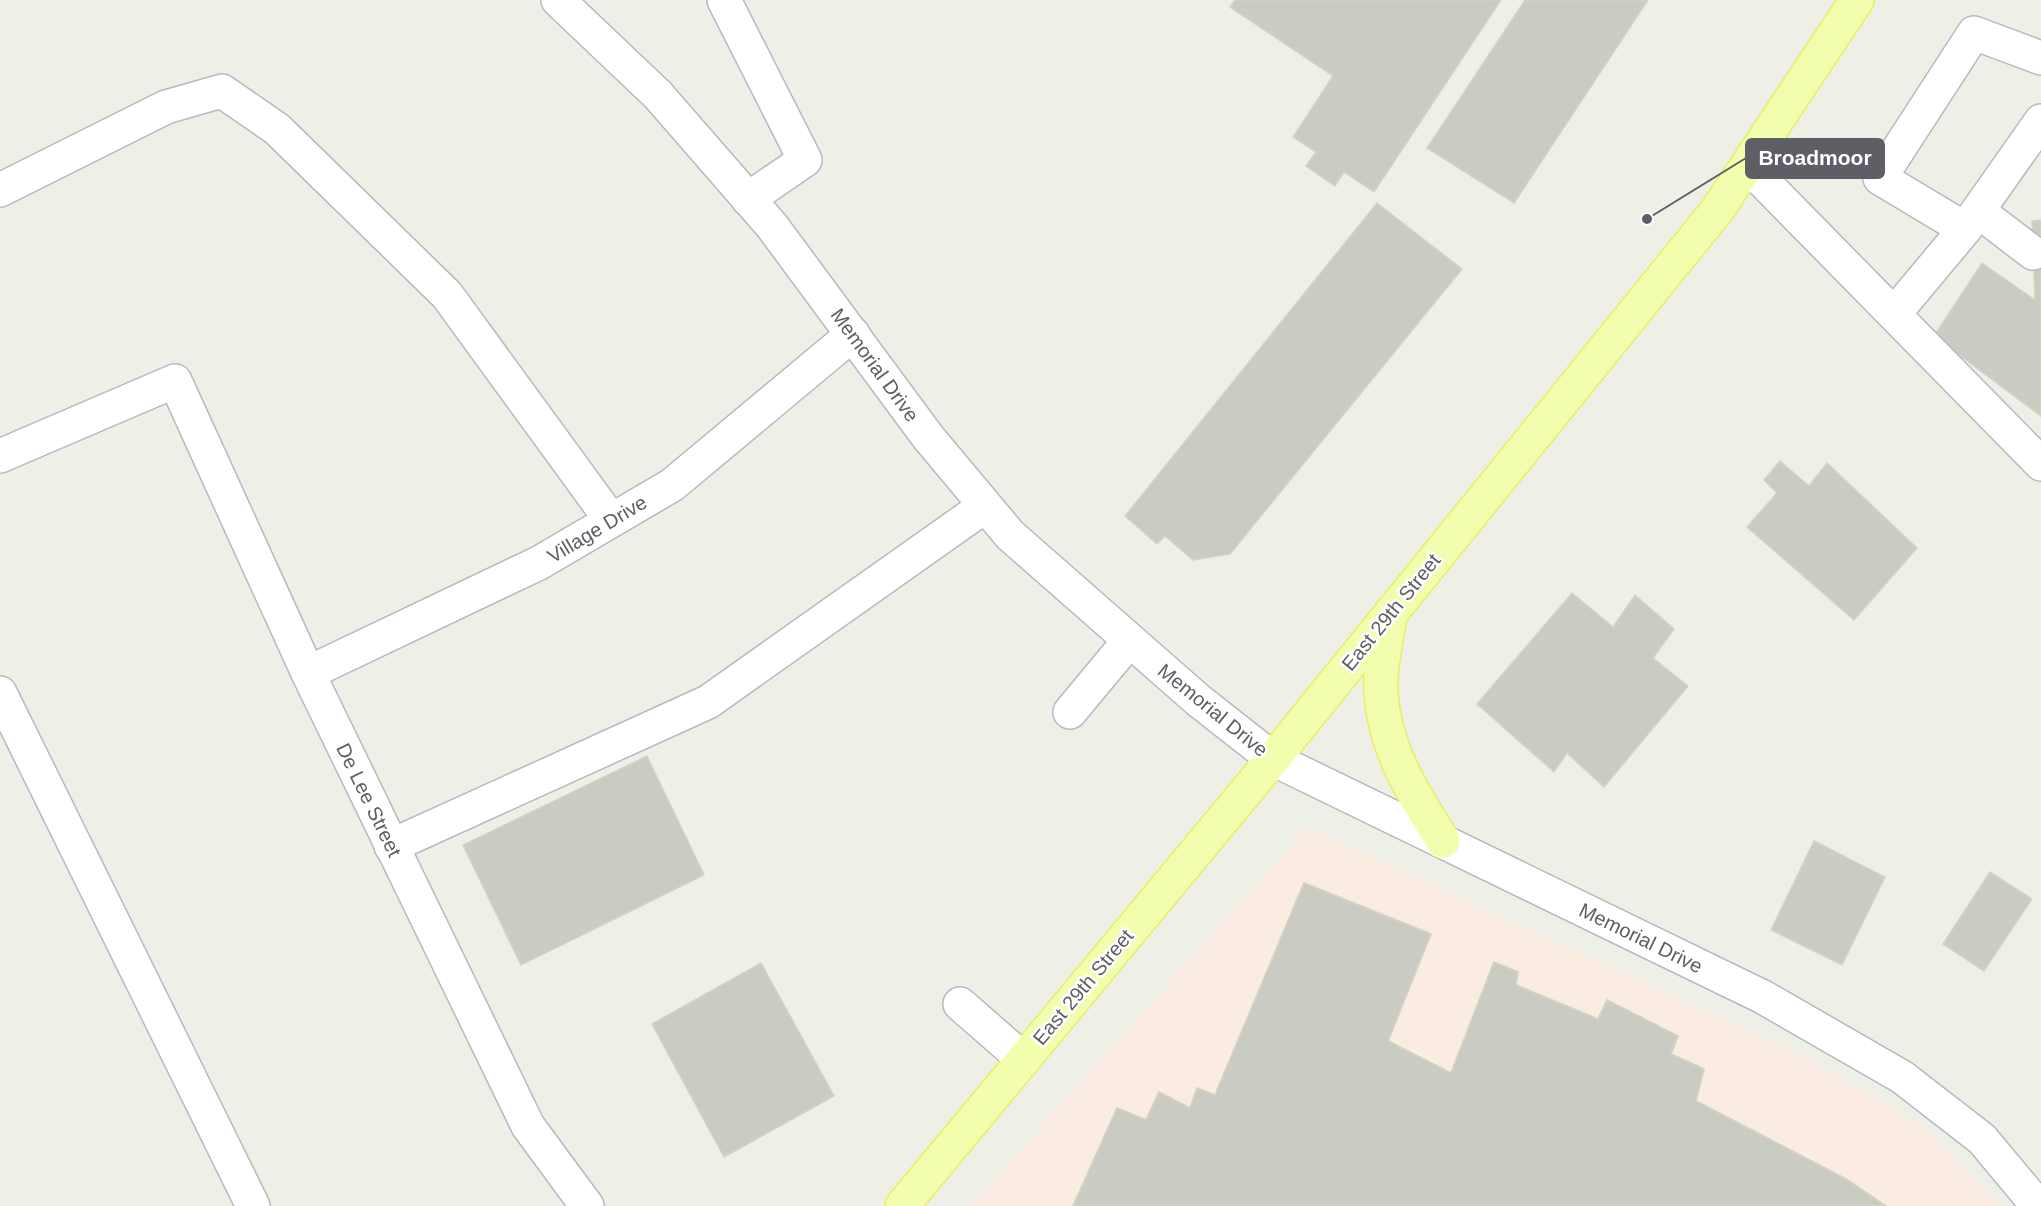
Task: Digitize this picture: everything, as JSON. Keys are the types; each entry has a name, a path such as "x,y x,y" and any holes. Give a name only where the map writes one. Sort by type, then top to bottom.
{"main road":[{"name":"East 29th Street","path":"902,1206 1273,759 1718,208 1857,0"},
{"path":"1390,614 1381,692 1388,730 1401,772 1443,841"}],"street":[{"name":"Memorial Drive","path":"558,0 657,95 772,226 928,437 1010,535 1129,641 1273,759 1763,997 1902,1077 1982,1139 2038,1206"},
{"path":"723,0 805,160 748,200"},
{"path":"2033,253 1971,220 1880,178 1974,33 2041,58"},
{"path":"0,190 166,107 222,91 277,129 447,295 611,520"},
{"path":"1894,314 1971,220 2041,121"},
{"path":"1748,166 2041,464"},
{"name":"Village Drive","path":"308,673 539,563 672,485 853,334"},
{"name":"De Lee Street","path":"0,456 174,381 308,673 528,1126 587,1206"},
{"path":"391,846 708,702 985,506"},
{"path":"1070,712 1129,641"},
{"path":"0,693 253,1206"},
{"path":"960,1005 1023,1059"}],"shaded area":[{"path":"1307,827 1798,1053 1929,1130 1998,1206 971,1206"}],"building":[{"path":"1235,0 1501,0 1374,192 1344,172 1335,186 1306,166 1316,152 1293,137 1333,76 1230,7"},
{"path":"1525,0 1648,0 1514,203 1427,148"},
{"path":"1377,203 1462,269 1230,554 1193,560 1165,536 1157,544 1125,516"},
{"path":"2041,220 2041,416 1934,336 1982,263 2035,300 2032,221"},
{"path":"1780,461 1809,486 1827,463 1917,548 1854,620 1747,527 1777,493 1764,480"},
{"path":"1572,593 1613,627 1635,595 1674,629 1653,658 1688,686 1604,787 1567,753 1554,772 1477,704"},
{"path":"647,756 704,875 521,965 463,845"},
{"path":"1814,841 1885,877 1842,965 1771,930"},
{"path":"1990,872 2032,899 1984,971 1943,944"},
{"path":"1304,883 1431,934 1388,1041 1451,1073 1494,962 1518,972 1516,985 1598,1019 1607,1000 1678,1036 1671,1054 1704,1069 1696,1101 1846,1179 1886,1206 1073,1206 1117,1108 1146,1120 1159,1092 1190,1108 1197,1088 1215,1095"},
{"path":"1304,883 1431,934 1388,1041 1451,1073 1494,962 1518,972 1516,985 1598,1019 1607,1000 1678,1036 1671,1054 1704,1069 1696,1101 1846,1179 1886,1206 1073,1206 1117,1108 1146,1120 1159,1092 1190,1108 1197,1088 1215,1095"},
{"path":"761,963 834,1096 724,1157 652,1024"}],"place":[{"name":"Broadmoor","path":"1647,219"}]}
